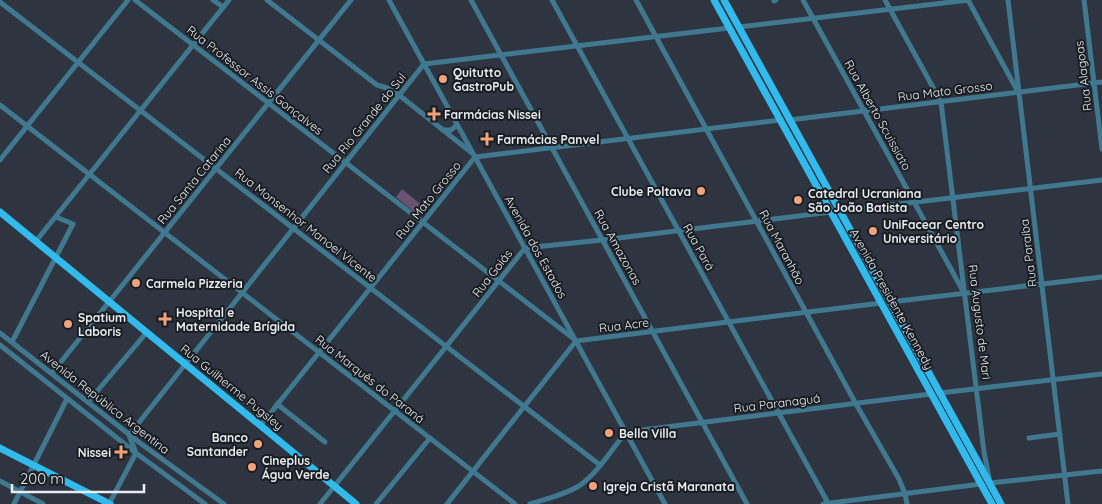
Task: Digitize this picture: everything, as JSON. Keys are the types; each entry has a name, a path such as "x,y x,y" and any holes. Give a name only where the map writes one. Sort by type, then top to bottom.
{"main road":[{"name":"Avenida Presidente Kennedy","path":"714,0 992,504"},
{"name":"Avenida Presidente Kennedy","path":"724,0 1001,504"},
{"path":"806,167 815,166"},
{"name":"Rua Guilherme Pugsley","path":"0,212 356,504"},
{"path":"895,328 902,324"},
{"path":"0,448 109,504"},
{"path":"987,495 988,504"}],"street":[{"path":"0,160 128,0"},
{"name":"Rua Professor Assis Gonçalves","path":"135,0 576,341"},
{"path":"213,0 223,7"},
{"path":"36,241 229,0"},
{"path":"267,0 377,85 387,88 398,95 474,155"},
{"name":"Rua Santa Catarina","path":"52,373 351,0"},
{"name":"Avenida dos Estados","path":"389,0 665,504"},
{"name":"Rua Amazonas","path":"471,0 747,504"},
{"name":"Rua Pará","path":"552,0 828,503"},
{"name":"Rua Maranhão","path":"636,0 756,222 899,479 907,504"},
{"name":"Rua Alberto Scuissiato","path":"803,0 965,293"},
{"name":"Rua Augusto de Mari","path":"885,0 941,102 984,452 990,483"},
{"path":"738,27 968,0 1019,92"},
{"name":"Rua Paraíba","path":"1008,0 1068,504"},
{"name":"Rua Alagoas","path":"1084,0 1102,149"},
{"name":"Rua Monsenhor Manoel Vicente","path":"1,2 600,465"},
{"path":"424,64 729,28"},
{"name":"Rua Rio Grande do Sul","path":"129,434 424,64"},
{"name":"Rua Mato Grosso","path":"790,120 1102,82"},
{"name":"Rua Marquês do Paraná","path":"0,105 515,504"},
{"name":"Rua Mato Grosso","path":"261,425 474,155 552,148 780,120"},
{"path":"442,130 451,130 457,125"},
{"path":"840,211 1102,180"},
{"name":"Rua Goiás","path":"320,504 525,248 831,212"},
{"path":"12,342 73,224 56,217"},
{"path":"890,302 1102,277"},
{"name":"Rua Acre","path":"576,341 881,303"},
{"path":"88,402 147,332"},
{"name":"Avenida República Argentina","path":"0,333 171,467 224,504"},
{"path":"447,504 576,341"},
{"name":"Avenida República Argentina","path":"0,345 201,503"},
{"path":"940,393 1102,374"},
{"name":"Rua Paranaguá","path":"626,432 931,394"},
{"path":"14,504 68,399"},
{"path":"277,404 325,442"},
{"path":"530,504 573,489 584,482 626,432"},
{"path":"109,504 136,453 129,434"},
{"path":"1029,438 1060,434"},
{"path":"376,504 430,438"},
{"path":"976,458 980,457 984,452"},
{"path":"990,483 1102,471"},
{"path":"0,481 43,504"},
{"path":"823,504 981,484"}],"shaded area":[{"path":"402,189 425,208 419,216 396,197"}],"place":[{"name":"Quitutto GastroPub","path":"443,79"},
{"name":"Farmácias Nissei","path":"434,114"},
{"name":"Farmácias Panvel","path":"487,139"},
{"name":"Clube Poltava","path":"701,191"},
{"name":"Catedral Ucraniana São João Batista","path":"798,200"},
{"name":"UniFacear Centro Universitário","path":"873,231"},
{"name":"Carmela Pizzeria","path":"136,283"},
{"name":"Hospital e Maternidade Brígida","path":"165,319"},
{"name":"Spatium Laboris","path":"68,324"},
{"name":"Bella Villa","path":"609,433"},
{"name":"Banco Santander","path":"258,444"},
{"name":"Nissei","path":"121,452"},
{"name":"Cineplus Água Verde","path":"252,467"},
{"name":"Igreja Cristã Maranata","path":"593,486"}]}
